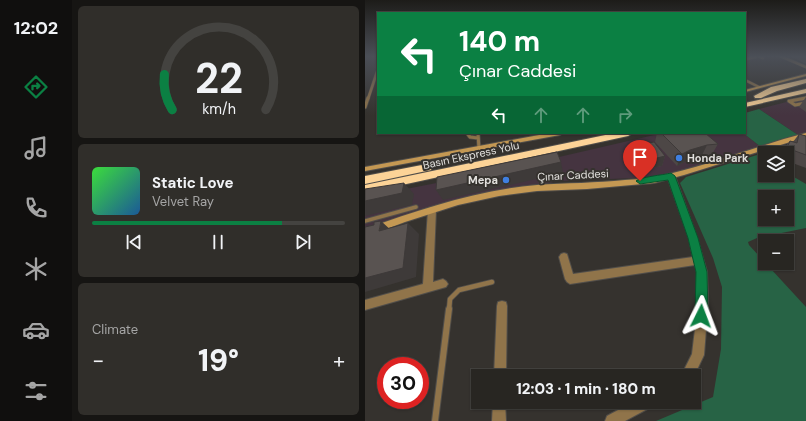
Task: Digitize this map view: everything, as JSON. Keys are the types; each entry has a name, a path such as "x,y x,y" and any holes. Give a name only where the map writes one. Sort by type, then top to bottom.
{"highway":[{"path":"746,96 806,81"},
{"path":"758,92 806,85"},
{"path":"746,96 806,90"},
{"path":"746,96 759,104 806,94"},
{"name":"Basın Ekspress Yolu","path":"365,180 589,134"},
{"name":"Basın Ekspress Yolu","path":"365,189 623,134"}],"main road":[{"path":"758,92 804,76"},
{"path":"365,169 555,134"},
{"name":"Çınar Caddesi","path":"365,233 432,210 499,193 537,188 587,186 653,180 671,176 806,135"}],"street":[{"path":"671,176 693,238 702,272 703,304 698,355 691,369"},
{"path":"428,288 432,210"},
{"path":"564,257 570,278 699,260"},
{"path":"365,305 443,284"},
{"path":"500,369 502,306"},
{"path":"499,409 499,421"},
{"path":"612,421 633,409"}],"lane":[{"path":"365,107 376,76"},
{"path":"746,81 758,92"},
{"path":"806,98 789,101 795,105 806,103"},
{"path":"468,134 470,137 478,138"},
{"path":"478,134 479,148"},
{"path":"365,221 416,207"},
{"path":"435,421 450,300 459,290 491,282"}],"shaded area":[{"path":"806,97 806,133 798,135 759,109"},
{"path":"659,134 744,134 760,146 758,146 758,148 660,177 559,181 460,200 365,230 365,197 498,171"}],"green space":[{"path":"759,109 798,135 764,146 760,146 744,134 746,134 746,113"},
{"path":"757,155 758,182 794,182 794,177 806,184 806,228 777,234 758,234 758,238 748,242 758,255 758,270 772,270 806,307 806,421 656,421 684,409 701,409 701,402 713,397 721,349 722,287 713,258 680,183 686,177"}],"building":[{"path":"662,134 706,134 718,144 707,145 682,154"},
{"path":"799,134 806,136 806,155 794,151 794,146 788,146 790,141 797,143"},
{"path":"654,142 665,156 649,160 638,145"},
{"path":"557,152 561,162 436,190 437,177"},
{"path":"404,183 402,193 365,201 365,189"},
{"path":"381,221 379,231 408,223 403,268 365,278 365,227 374,225 374,222"}],"place":[{"name":"Honda Park","path":"679,158"},
{"name":"Mepa","path":"506,180"}],"route":[{"path":"640,181 671,176 693,238 702,272 703,304 701,316"}]}
